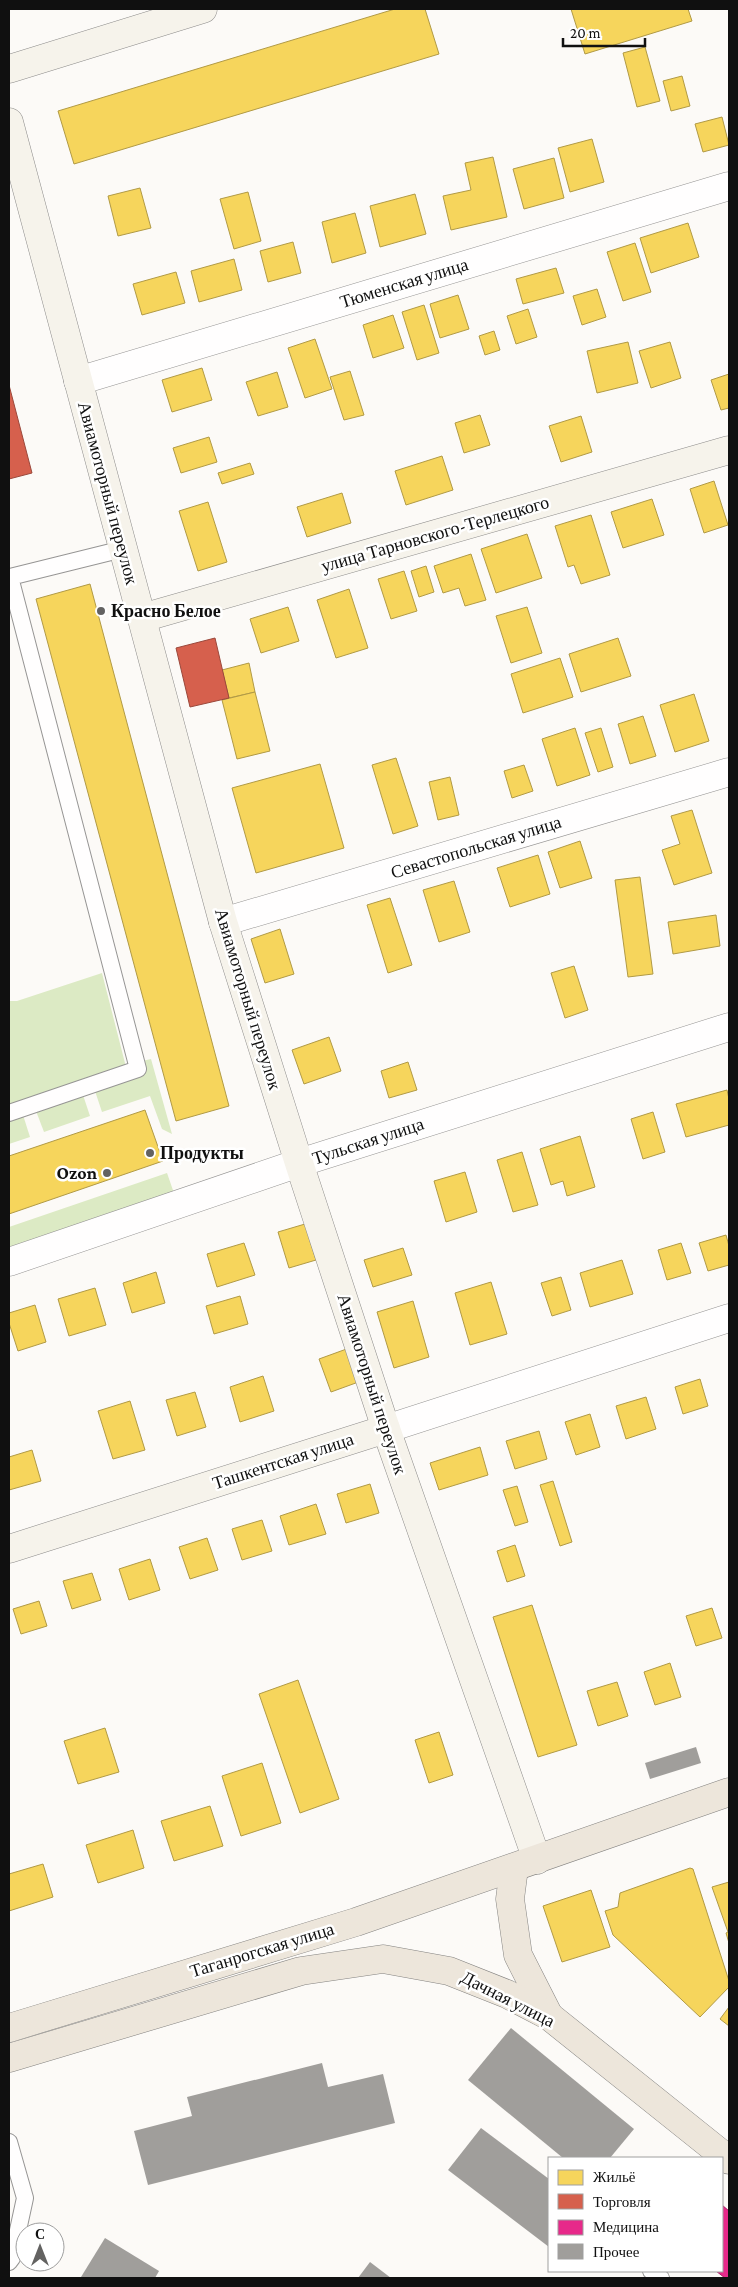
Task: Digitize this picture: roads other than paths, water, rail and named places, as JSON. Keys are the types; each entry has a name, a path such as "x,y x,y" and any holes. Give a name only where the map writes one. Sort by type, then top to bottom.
{"main road":[{"name":"Таганрогская улица","path":"9,2028 356,1922 729,1792"},
{"path":"525,1864 510,1899 518,1955 549,2016"},
{"name":"Дачная улица","path":"301,1971 383,1960 450,1970 506,1994 549,2016 729,2160"},
{"name":"Таганрогская улица","path":"9,2058 301,1971"}],"street":[{"path":"9,69 203,9"},
{"name":"Авиамоторный переулок","path":"9,122 224,922 299,1163 525,1864"},
{"name":"Тюменская улица","path":"78,381 729,186"},
{"name":"улица Тарновского-Терлецкого","path":"142,618 729,450"},
{"name":"Севастопольская улица","path":"224,922 729,772"},
{"name":"Тульская улица","path":"9,1262 299,1163 729,1027"},
{"name":"Ташкентская улица","path":"9,1549 729,1318"}],"lane":[{"path":"9,1113 138,1069 10,577 123,549"},
{"path":"9,2142 25,2198 12,2258 9,2262"}],"place":[{"name":"Красно Белое","path":"101,611"},
{"name":"Продукты","path":"150,1153"},
{"name":"Ozon","path":"107,1173"}]}
